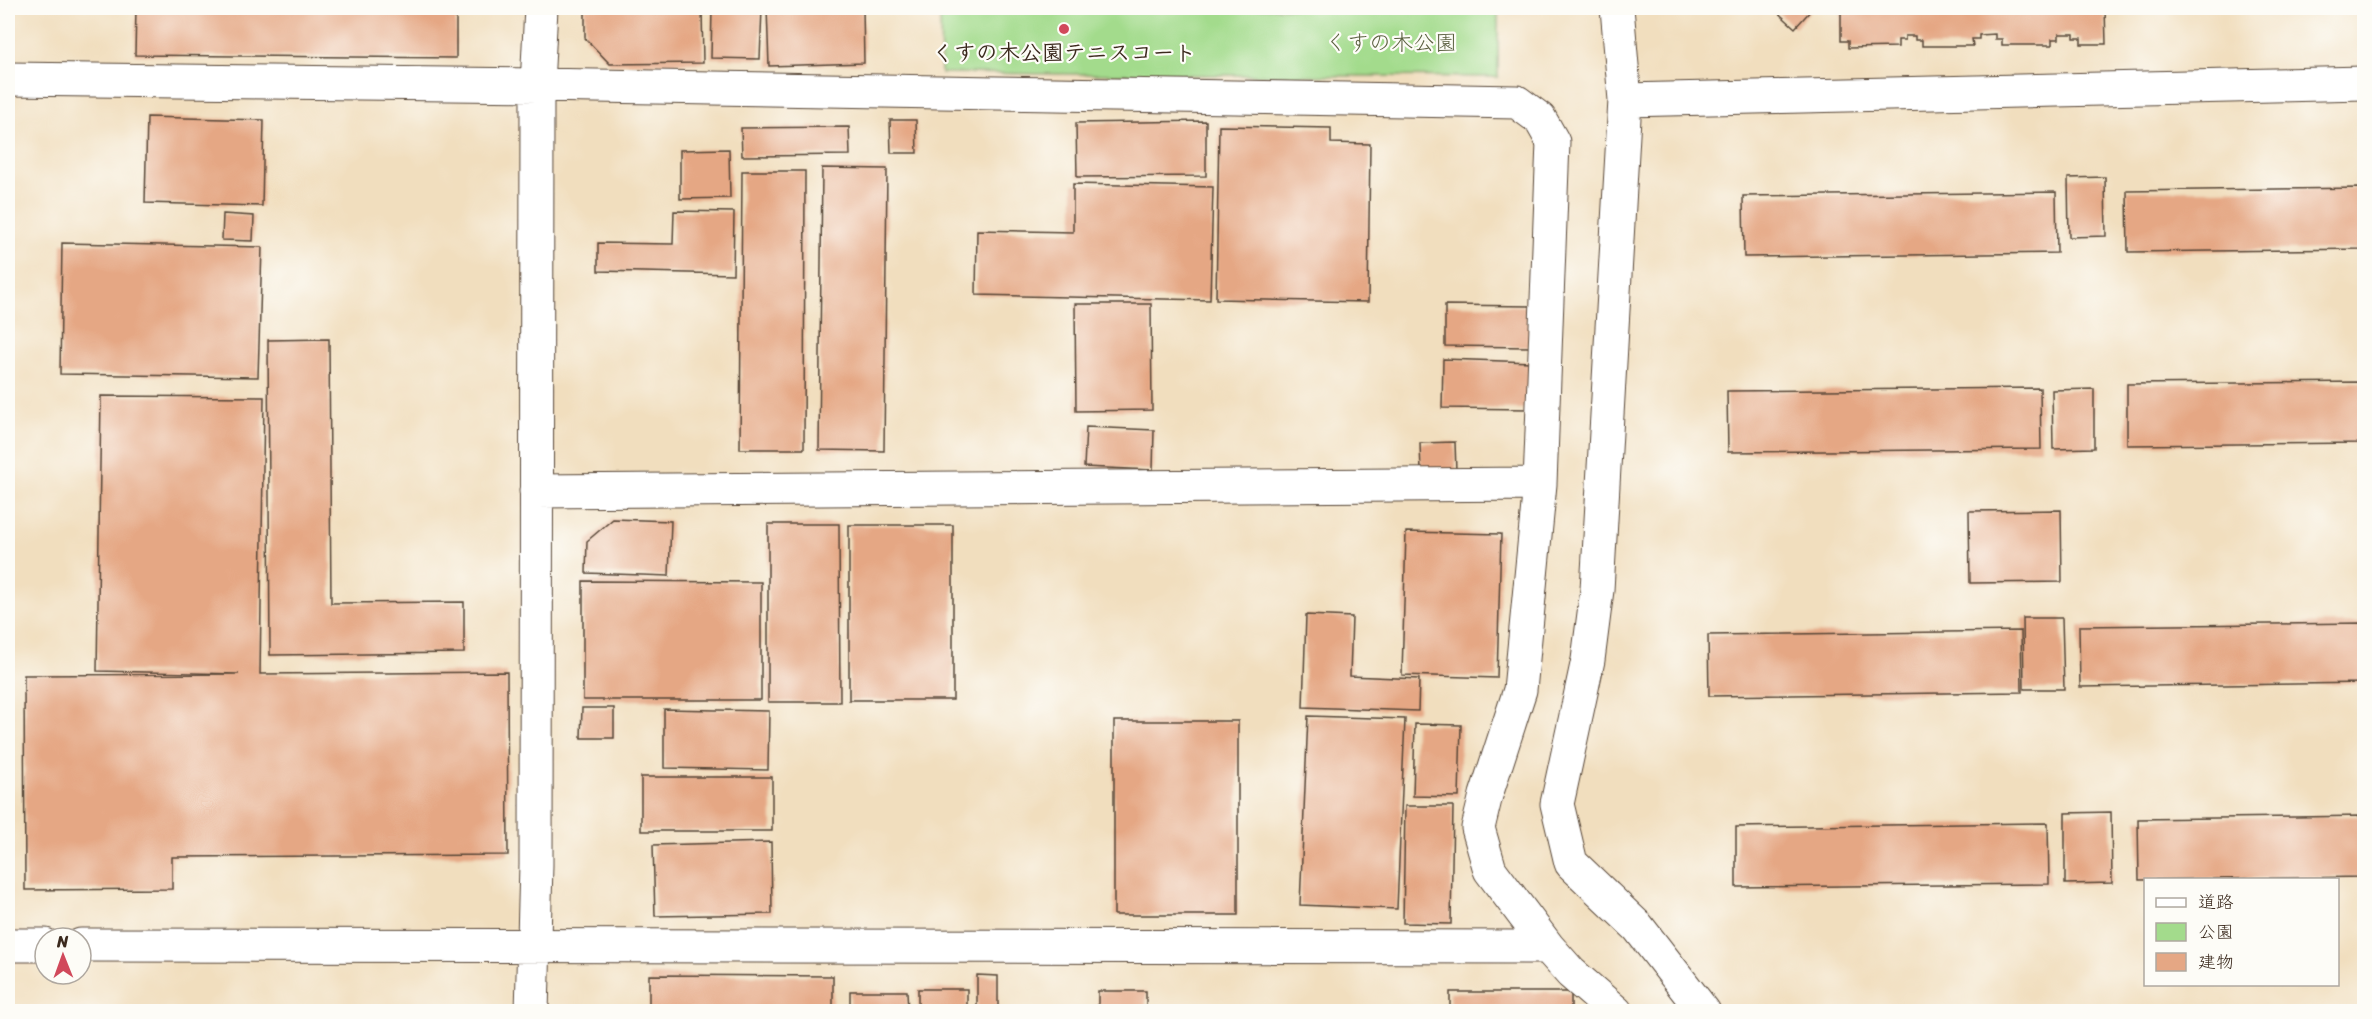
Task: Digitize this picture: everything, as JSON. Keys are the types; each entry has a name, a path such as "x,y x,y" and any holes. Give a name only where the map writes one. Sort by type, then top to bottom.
{"street":[{"path":"532,1011 536,865 537,86 541,8"},
{"path":"1617,8 1625,100 1597,590 1588,660 1557,804 1571,863 1638,927 1704,1011"},
{"path":"8,79 1517,102 1540,119 1553,142 1540,484 1520,690 1486,795 1478,828 1490,870 1548,947 1571,973 1617,1011"},
{"path":"1625,100 2364,83"},
{"path":"536,491 1540,484"},
{"path":"8,945 33,945"},
{"path":"93,945 1548,947"}],"green space":[{"name":"くすの木公園","path":"940,8 1498,8 1498,77 941,73"}],"building":[{"path":"136,8 456,8 456,58 135,55"},
{"path":"585,8 702,8 703,63 610,64 585,38"},
{"path":"712,8 762,8 760,59 711,58"},
{"path":"767,8 863,8 864,63 769,66"},
{"path":"1773,8 1813,8 1795,28"},
{"path":"1841,8 1905,8 1905,11 1915,11 1915,8 1995,10 1995,8 2105,8 2106,44 2081,44 2081,38 2074,38 2074,34 2059,34 2059,39 2052,39 2052,45 2002,45 2002,39 1995,39 1995,34 1979,35 1979,39 1972,39 1973,46 1922,46 1922,40 1915,40 1915,36 1905,36 1905,40 1898,40 1898,47 1848,48 1848,41 1841,41"},
{"path":"147,117 264,120 262,206 145,203"},
{"path":"890,120 916,120 917,153 891,153"},
{"path":"1206,121 1206,176 1077,177 1076,123"},
{"path":"1219,126 1331,128 1331,143 1370,144 1368,302 1216,299"},
{"path":"849,127 850,155 742,156 741,128"},
{"path":"729,149 730,198 680,199 680,150"},
{"path":"822,168 887,169 884,451 819,450"},
{"path":"742,171 805,171 804,449 740,449"},
{"path":"2105,177 2106,236 2069,237 2068,178"},
{"path":"1073,184 1213,187 1210,300 976,295 977,230 1073,232"},
{"path":"2364,188 2364,249 2128,252 2127,191"},
{"path":"2056,192 2057,253 1744,257 1743,196"},
{"path":"674,211 734,212 733,274 598,271 598,243 673,244"},
{"path":"223,214 254,216 253,241 222,240"},
{"path":"62,243 262,247 258,377 60,374"},
{"path":"1075,304 1151,304 1152,410 1076,411"},
{"path":"1445,305 1531,306 1530,347 1445,346"},
{"path":"329,339 331,603 464,602 464,653 270,655 268,340"},
{"path":"1443,359 1532,362 1530,409 1442,408"},
{"path":"2364,382 2364,443 2127,445 2127,384"},
{"path":"2040,388 2041,449 1728,452 1727,391"},
{"path":"2094,389 2094,448 2053,449 2052,390"},
{"path":"101,396 264,397 260,674 507,672 508,855 172,857 172,889 25,890 24,675 239,674 97,671"},
{"path":"1086,427 1154,430 1153,470 1084,467"},
{"path":"1455,442 1456,471 1421,472 1420,443"},
{"path":"2061,510 2062,582 1970,583 1969,511"},
{"path":"613,519 671,521 669,576 586,573 587,541"},
{"path":"768,524 839,524 840,702 768,702"},
{"path":"849,525 953,525 953,700 849,700"},
{"path":"1406,532 1501,534 1497,678 1402,675"},
{"path":"583,581 761,582 761,700 583,700"},
{"path":"1306,615 1352,617 1350,676 1419,679 1418,711 1303,707"},
{"path":"2023,618 2062,618 2064,689 2024,689"},
{"path":"2364,623 2364,683 2080,687 2079,626"},
{"path":"2021,631 2022,692 1709,696 1708,635"},
{"path":"582,708 614,708 614,738 581,738"},
{"path":"664,709 769,711 768,770 664,768"},
{"path":"1308,716 1405,719 1397,909 1300,905"},
{"path":"1114,721 1238,721 1238,915 1114,915"},
{"path":"1415,724 1461,725 1459,797 1413,796"},
{"path":"641,777 772,777 772,831 641,831"},
{"path":"1405,806 1453,806 1451,924 1403,923"},
{"path":"2111,812 2112,883 2065,884 2065,813"},
{"path":"2364,816 2364,877 2144,878 2139,880 2138,819"},
{"path":"2048,823 2049,884 1736,887 1736,827"},
{"path":"771,842 772,914 655,916 653,845"},
{"path":"649,975 833,976 833,1012 649,1012"},
{"path":"977,975 998,976 998,1012 977,1012"},
{"path":"918,989 967,989 967,1012 918,1012"},
{"path":"850,991 907,991 908,1012 850,1012"},
{"path":"1098,991 1146,991 1146,1012 1098,1012"},
{"path":"1450,992 1571,992 1571,1012 1450,1012"}],"place":[{"name":"くすの木公園テニスコート","path":"1064,29"}]}
